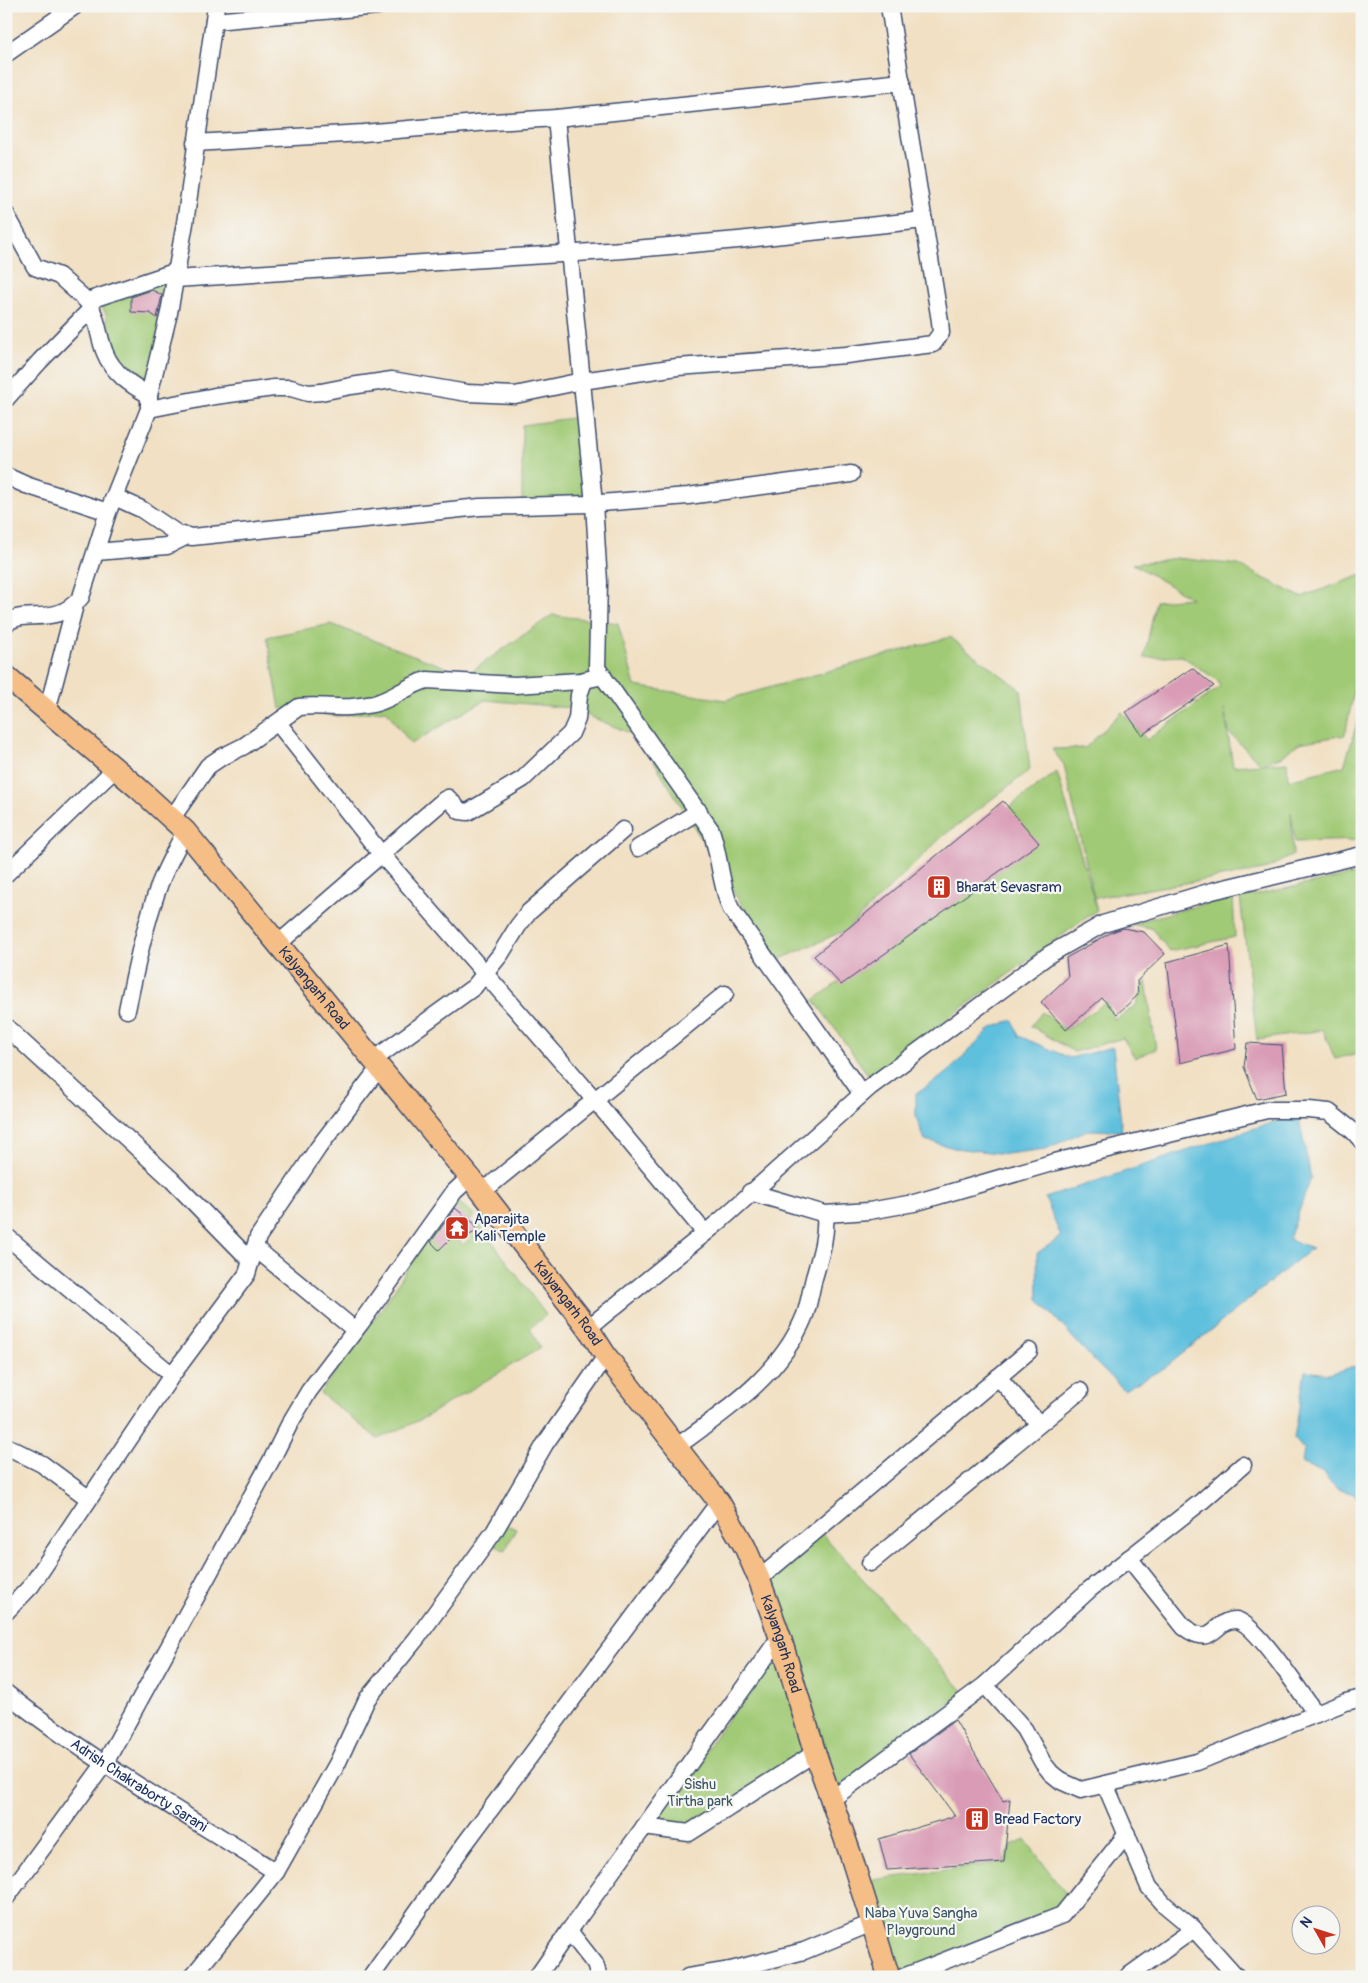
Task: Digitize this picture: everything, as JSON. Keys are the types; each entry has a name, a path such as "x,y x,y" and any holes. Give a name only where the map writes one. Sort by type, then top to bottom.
{"main road":[{"name":"Kalyangarh Road","path":"6,676 178,824 279,943 476,1184 588,1328 606,1356 719,1502 745,1547 760,1579 889,1977"}],"street":[{"path":"6,54 75,6"},
{"path":"47,711 75,606 81,597 108,512 149,402 169,313 185,223 215,14 378,6"},
{"path":"6,214 35,267 59,276 90,305 105,354 115,370 149,402 274,388 291,388 308,393 321,392 392,380 467,393 515,395 582,380 677,367 846,355 933,344 941,334 940,321 889,6"},
{"path":"195,143 363,133 556,118 902,82"},
{"path":"556,118 594,504 599,582 597,668 700,811 711,830 724,888 731,909 862,1094"},
{"path":"6,400 90,305 176,275 570,254 738,240 924,220"},
{"path":"115,496 178,534 187,536 480,507 594,504 688,496 851,474"},
{"path":"6,476 26,485 108,512"},
{"path":"96,552 167,546 187,536"},
{"path":"6,624 15,618 50,616 75,606"},
{"path":"127,1010 140,948 178,824 208,766 244,746 299,707 340,708 374,703 388,699 418,682 427,680 515,685 584,680 603,676"},
{"path":"279,943 444,800 448,798 460,811 468,812 523,779 571,733 577,719 579,695 584,680"},
{"path":"278,723 382,854 594,1099 705,1233"},
{"path":"6,874 115,769"},
{"path":"638,848 700,811"},
{"path":"6,1612 31,1586 88,1498 172,1375 247,1274 258,1237 376,1064 474,986 529,912 623,830"},
{"path":"588,1328 705,1233 862,1094 1050,954 1103,924 1212,891 1362,855"},
{"path":"6,1898 105,1763 309,1391 454,1192 476,1184 594,1099 725,994"},
{"path":"6,1027 253,1254 354,1330"},
{"path":"750,1192 825,1214 869,1211 914,1203 1055,1162 1268,1110 1329,1112 1362,1140"},
{"path":"676,1447 729,1409 766,1377 789,1346 805,1314 826,1227 825,1214"},
{"path":"6,1236 172,1375"},
{"path":"760,1579 1029,1351"},
{"path":"192,1977 276,1872 338,1764 368,1699 417,1638 494,1532 545,1444 606,1356"},
{"path":"998,1377 1039,1424"},
{"path":"870,1562 1080,1391"},
{"path":"6,1446 42,1464 88,1498"},
{"path":"832,1798 985,1685 1090,1589 1202,1501 1243,1465"},
{"path":"371,1977 464,1845 719,1502"},
{"path":"1129,1558 1184,1627 1193,1634 1200,1636 1208,1635 1228,1621 1237,1620 1247,1625 1262,1640 1316,1714"},
{"path":"537,1977 780,1637"},
{"path":"985,1685 1024,1728 1043,1763 1056,1777 1081,1790 1196,1762 1346,1702 1362,1698"},
{"name":"Adrish Chakraborty Sarani","path":"6,1693 31,1713 105,1763 276,1872"},
{"path":"644,1827 689,1833 815,1753"},
{"path":"1105,1784 1149,1887 1165,1905 1194,1929 1237,1977"},
{"path":"903,1977 1062,1915 1127,1834"},
{"path":"688,1977 733,1974 804,1952 872,1923"},
{"path":"1127,1977 1194,1929"},
{"path":"569,1931 596,1964 599,1977"}],"green space":[{"path":"173,275 152,381 136,374 112,346 106,314 96,297"},
{"path":"586,416 594,504 522,506 522,425"},
{"path":"1177,558 1238,565 1301,597 1362,575 1362,674 1357,677 1345,735 1299,743 1282,756 1262,764 1287,762 1288,780 1344,766 1362,707 1362,840 1295,842 1291,812 1293,855 1264,870 1094,898 1064,765 1052,749 1085,748 1122,712 1147,740 1220,687 1218,681 1182,656 1144,658 1156,601 1191,598 1133,564","holes":["1224,709 1229,733 1261,764 1233,766"]},
{"path":"552,615 618,623 635,686 725,700 950,637 1021,690 1030,770 943,836 846,930 776,961 639,737 570,708 485,700 411,744 386,710 337,716 280,708 267,637 331,624 466,675"},
{"path":"1057,772 1097,910 869,1076 814,1000 1031,841 1008,808"},
{"path":"1362,873 1362,1052 1335,1059 1323,1030 1257,1040 1240,898"},
{"path":"1233,896 1235,937 1170,951 1151,928 1130,924"},
{"path":"1146,981 1156,1049 1135,1058 1123,1038 1074,1052 1031,1026 1042,1012 1066,1030 1106,1002 1115,1020 1136,1005"},
{"path":"452,1198 475,1215 457,1238 463,1245 477,1231 480,1225 546,1315 530,1328 540,1348 420,1420 378,1439 320,1393 383,1307"},
{"path":"505,1524 516,1529 505,1551 492,1543"},
{"name":"Sishu Tirtha park","path":"818,1529 964,1692 832,1799 814,1744 690,1828 653,1824 781,1644 759,1579"},
{"name":"Naba Yuva Sangha Playground","path":"1025,1839 1072,1902 889,1977 859,1882 1004,1862 1012,1845"}],"water":[{"path":"1013,1020 1019,1036 1070,1058 1113,1047 1122,1131 1087,1130 1046,1149 1006,1154 954,1148 925,1140 916,1117 916,1094 947,1073 991,1028"},
{"path":"1298,1114 1311,1178 1289,1239 1312,1248 1166,1367 1124,1390 1095,1362 1038,1299 1037,1253 1061,1237 1045,1198"},
{"path":"1355,1366 1362,1367 1362,1504 1354,1494 1337,1489 1323,1473 1302,1463 1304,1450 1294,1438 1305,1371 1329,1374"}],"building":[{"path":"152,290 162,295 157,318 150,313 131,312 131,297"},
{"path":"1192,668 1214,686 1142,735 1126,712"},
{"name":"Bharat Sevasram","path":"1003,801 1039,843 841,985 814,956"},
{"path":"1123,928 1144,932 1165,954 1137,981 1138,995 1117,1014 1102,998 1066,1030 1041,1002 1068,977 1066,958 1112,932"},
{"path":"1229,945 1236,1049 1180,1063 1167,962"},
{"path":"1247,1043 1282,1045 1286,1093 1257,1099 1244,1067"},
{"name":"Aparajita Kali Temple","path":"455,1208 475,1224 477,1231 462,1239 452,1237 439,1250 431,1242"},
{"path":"955,1720 1003,1801 1010,1799 1004,1862 887,1870 879,1839 955,1816 909,1754"}],"place":[{"name":"Bharat Sevasram","path":"939,887"},
{"name":"Aparajita Kali Temple","path":"457,1228"},
{"name":"Bread Factory","path":"977,1819"}]}
